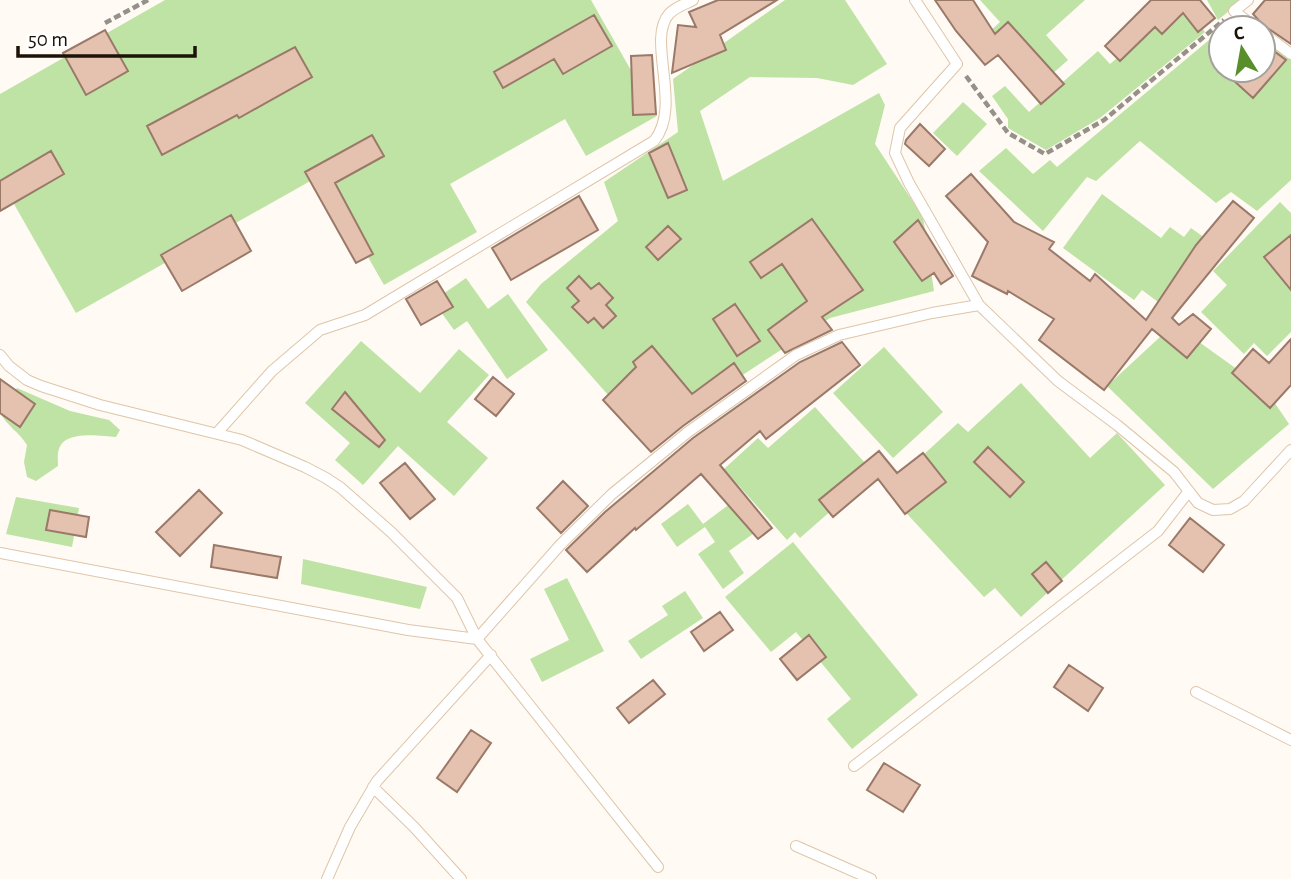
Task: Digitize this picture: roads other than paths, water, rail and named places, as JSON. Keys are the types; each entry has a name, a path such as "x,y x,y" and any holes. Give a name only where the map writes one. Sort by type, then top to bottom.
{"lane":[{"path":"217,433 272,371 320,330 365,315 654,141 660,133 665,117 662,41 664,24 669,14 693,0"},
{"path":"915,0 957,64 900,128 895,153 909,183 979,305 1058,381 1174,472 1198,503 1213,510 1230,509 1244,501 1291,450"},
{"path":"1238,14 1234,11 1248,0"},
{"path":"477,639 561,544 612,494 688,432 796,355 839,335 979,305"},
{"path":"0,355 27,380 48,389 100,405 242,440 306,467 341,488 391,532 457,598 477,639 658,867"},
{"path":"854,766 1158,531 1189,491"},
{"path":"0,554 408,630 477,639"},
{"path":"327,879 350,827 373,787 412,740 491,655"},
{"path":"1196,692 1291,740"},
{"path":"373,787 461,879"},
{"path":"796,846 871,879"}]}
